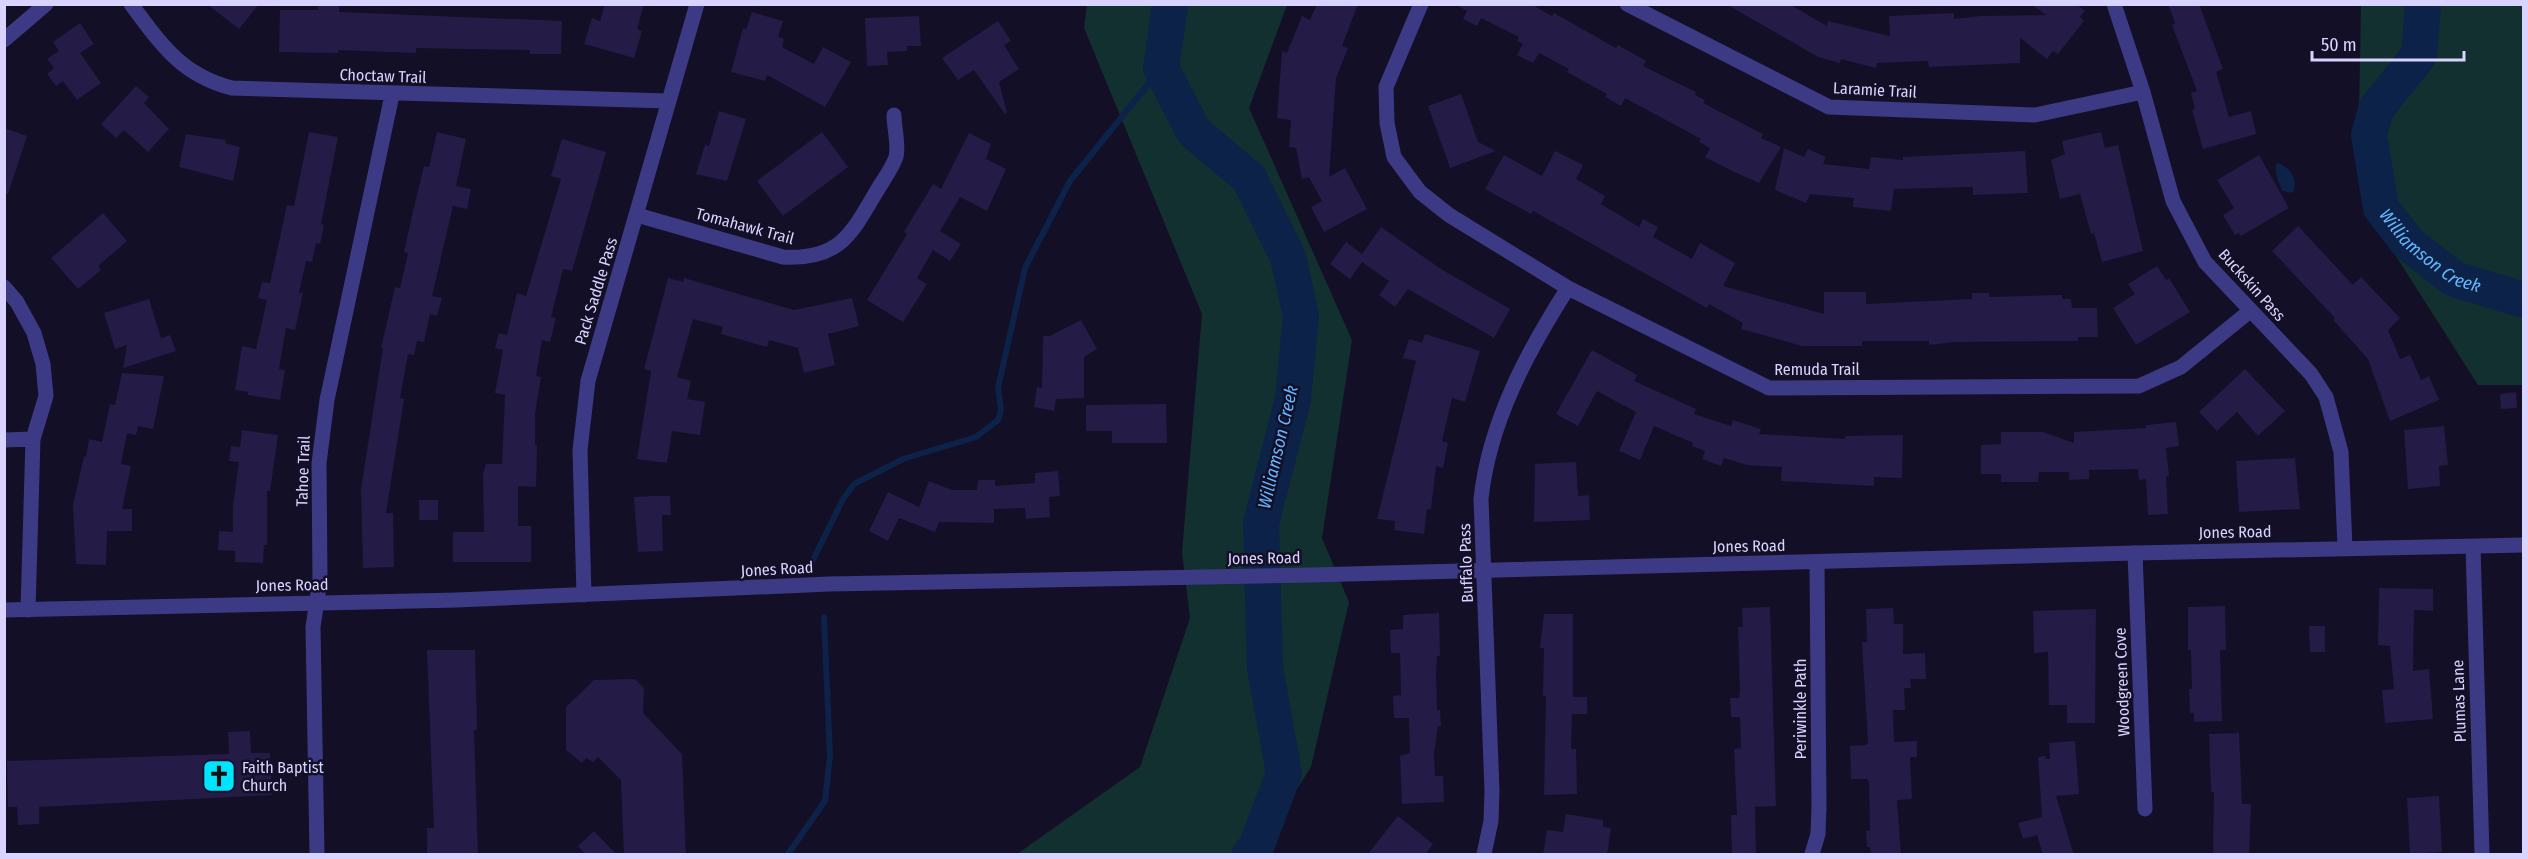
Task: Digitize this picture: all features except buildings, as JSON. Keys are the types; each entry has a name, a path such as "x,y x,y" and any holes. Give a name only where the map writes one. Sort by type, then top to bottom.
{"street":[{"path":"4,40 46,4"},
{"name":"Choctaw Trail","path":"131,4 169,54 190,72 210,82 232,88 392,95 668,101"},
{"name":"Pack Saddle Pass","path":"584,595 580,450 588,381 638,215 668,101 697,4"},
{"name":"Remuda Trail","path":"1421,4 1386,87 1387,123 1394,157 1420,192 1449,215 1568,288 1769,388 2139,386 2181,367 2250,312"},
{"name":"Laramie Trail","path":"1627,4 1829,107 2035,115 2143,92"},
{"name":"Buckskin Pass","path":"2114,4 2143,92 2173,201 2205,262 2311,374 2326,397 2342,452 2345,548"},
{"name":"Tahoe Trail","path":"317,855 313,627 320,580 319,463 327,400 392,95"},
{"name":"Tomahawk Trail","path":"638,215 783,257 805,258 827,253 845,241 859,223 896,157 894,115"},
{"path":"4,287 17,302 34,333 43,364 46,396 33,439 28,610"},
{"name":"Buffalo Pass","path":"1484,855 1491,821 1492,791 1481,499 1485,465 1499,420 1542,330 1568,288"},
{"path":"4,440 33,439"},
{"name":"Jones Road","path":"4,610 584,595 829,584 1311,575 2523,545"},
{"name":"Plumas Lane","path":"2473,547 2482,855"},
{"name":"Woodgreen Cove","path":"2135,553 2145,809"},
{"name":"Periwinkle Path","path":"1812,855 1818,834 1819,807 1817,562"}],"green space":[{"path":"1087,5 1287,5 1249,108 1352,340 1322,538 1349,602 1311,767 1255,854 1017,854 1140,767 1190,618 1182,552 1202,314 1084,28"},
{"path":"2361,5 2523,5 2523,385 2478,385 2373,220 2358,165"}],"water":[{"path":"2277,163 2286,167 2294,179 2292,193 2281,189 2276,173"}],"waterway":[{"name":"Williamson Creek","path":"1170,4 1161,68 1194,132 1249,178 1288,257 1301,316 1293,399 1261,523 1265,668 1284,773 1256,847 1250,854"},
{"name":"Williamson Creek","path":"2423,4 2419,55 2376,109 2369,135 2381,208 2408,243 2454,279 2524,300"},
{"path":"811,564 843,499 854,484 903,459 976,437 998,420 1001,410 998,388 1025,268 1070,181 1161,68"},
{"path":"788,854 825,801 830,756 824,617"}],"place":[{"name":"Faith Baptist Church","path":"219,776"}]}
